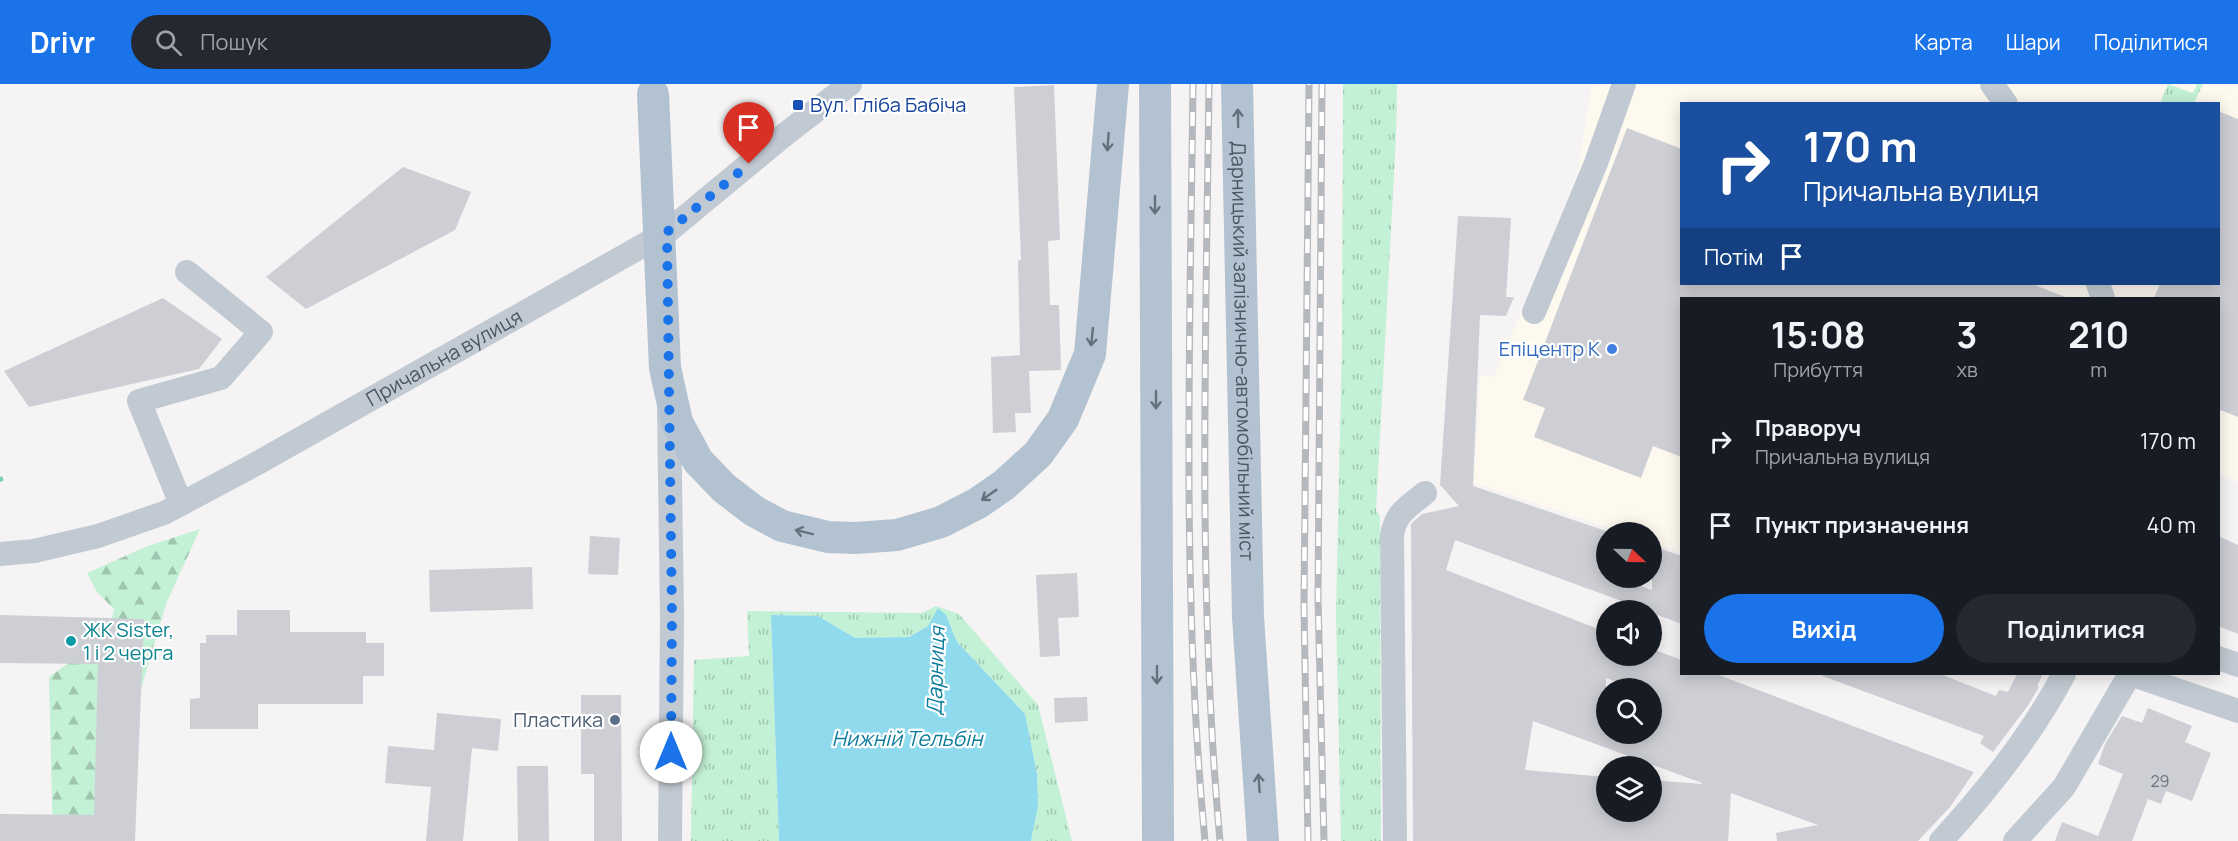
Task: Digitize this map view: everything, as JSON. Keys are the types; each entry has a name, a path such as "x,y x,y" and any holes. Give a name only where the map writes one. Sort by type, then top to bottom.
{"main road":[{"path":"653,87 665,368 677,422 698,460 724,488 754,511 782,526 828,537 855,538 897,535 940,522 978,503 1004,485 1038,454 1063,419 1090,354 1113,84"},
{"path":"1155,84 1158,841"},
{"name":"Дарницький залізнично-автомобільний міст","path":"1237,84 1248,617 1263,841"}],"street":[{"name":"Причальна вулиця","path":"0,554 34,550 98,536 164,513 274,453 667,232 850,84"},
{"path":"1534,312 1596,163 1624,84"},
{"path":"1992,84 2005,102"},
{"path":"667,232 672,617 670,841"},
{"path":"181,504 139,401 221,378 261,332 187,272"},
{"path":"1395,841 1392,535 1394,523 1399,514 1425,493"},
{"path":"2220,659 2238,665"},
{"path":"1941,841 2035,722 2063,675"},
{"path":"2015,841 2064,787 2129,675"},
{"path":"2133,675 2238,711"}],"path":[{"path":"0,477 3,483"}],"shaded area":[{"path":"1592,84 2238,84 2238,482 2220,474 2220,297 1680,297 1680,553 1662,546 1662,522 1596,523 1474,483 1480,375 1494,377 1577,177"}],"green space":[{"path":"1343,84 1397,84 1376,511 1380,516 1381,841 1341,841 1336,612 1342,344"},
{"path":"2168,84 2193,93 2197,84 2203,84 2194,102 2160,102"},
{"path":"200,529 166,604 140,692 122,841 53,841 49,677 70,662 106,645 114,609 97,592 87,573 148,546"},
{"path":"936,606 959,614 1038,705 1072,841 1031,841 1038,806 1037,774 1025,714 957,642 946,615 909,637 855,638 818,616 771,615 779,841 691,841 694,660 749,656 747,611 922,613"}],"water":[{"name":"Нижній Тельбін","path":"938,608 946,615 957,642 1025,714 1037,774 1038,806 1031,841 779,841 771,615 818,616 855,638 909,637 928,626"}],"building":[{"path":"1054,85 1060,240 1048,241 1050,305 1059,305 1061,370 1029,371 1031,413 1015,413 1016,432 993,433 991,357 1020,355 1018,260 1021,260 1014,87"},
{"path":"2220,112 2238,119 2238,417 2220,410 2220,297 2154,297 2160,285 2220,285"},
{"name":"Епіцентр К","path":"1627,128 1680,148 1680,285 2035,285 2065,297 1680,297 1680,456 1653,446 1641,478 1534,437 1545,408 1523,400"},
{"path":"403,167 471,192 455,230 306,309 266,277"},
{"path":"1458,216 1511,218 1506,297 1514,297 1506,316 1480,315 1473,486 1596,528 1596,588 1646,588 1652,590 1652,588 1662,588 1662,549 1680,555 1680,623 1662,617 1662,600 1619,600 1455,540 1446,570 1596,628 1596,666 1662,666 1662,653 1680,659 1680,675 1719,675 1974,772 1950,807 1918,841 1777,841 1776,833 1818,825 1731,793 1728,841 1413,841 1411,524 1422,514 1459,506 1440,485"},
{"path":"163,298 222,339 199,369 29,407 4,371"},
{"path":"590,536 620,538 618,575 588,574"},
{"path":"2220,537 2238,545 2238,634 2220,627"},
{"path":"532,567 533,609 430,612 429,570"},
{"path":"1077,573 1079,617 1058,618 1060,656 1040,657 1036,575"},
{"path":"237,610 290,610 290,632 366,632 366,643 384,643 384,676 363,676 363,704 258,704 258,729 190,729 190,699 200,698 200,643 206,643 206,635 237,635"},
{"path":"0,615 144,619 135,841 0,841 0,814 94,815 98,664 0,663"},
{"path":"1820,675 1943,675 1996,696 1999,690 2008,692 2016,675 2042,675 2037,686 2039,687 2029,704 1993,752 1980,743 1984,736"},
{"path":"581,695 621,695 622,841 594,841 594,774 581,774"},
{"path":"1087,697 1088,721 1055,723 1054,698"},
{"path":"2148,708 2192,726 2185,742 2211,753 2192,801 2166,791 2161,804 2148,799 2132,841 2055,841 2062,822 2098,836 2123,774 2098,764 2105,744 2122,716 2142,723"},
{"path":"437,713 501,719 498,751 472,748 463,841 426,841 431,787 385,783 388,746 434,750"},
{"path":"517,766 548,766 549,841 518,841"}],"railway":[{"path":"1193,84 1189,368 1190,558 1197,747 1205,841"},
{"path":"1209,84 1205,368 1206,557 1208,652 1220,841"},
{"path":"1308,841 1304,605 1309,84"},
{"path":"1322,84 1318,599 1324,841"}],"place":[{"name":"Вул. Гліба Бабіча","path":"798,105"},
{"name":"Епіцентр К","path":"1612,349"},
{"name":"ЖК Sister, 1 і 2 черга","path":"71,641"},
{"name":"Пластика","path":"615,720"}],"route":[{"path":"671,752 672,617 667,232 749,164"}],"water label":[{"name":"Дарниця","path":"936,671"}]}
